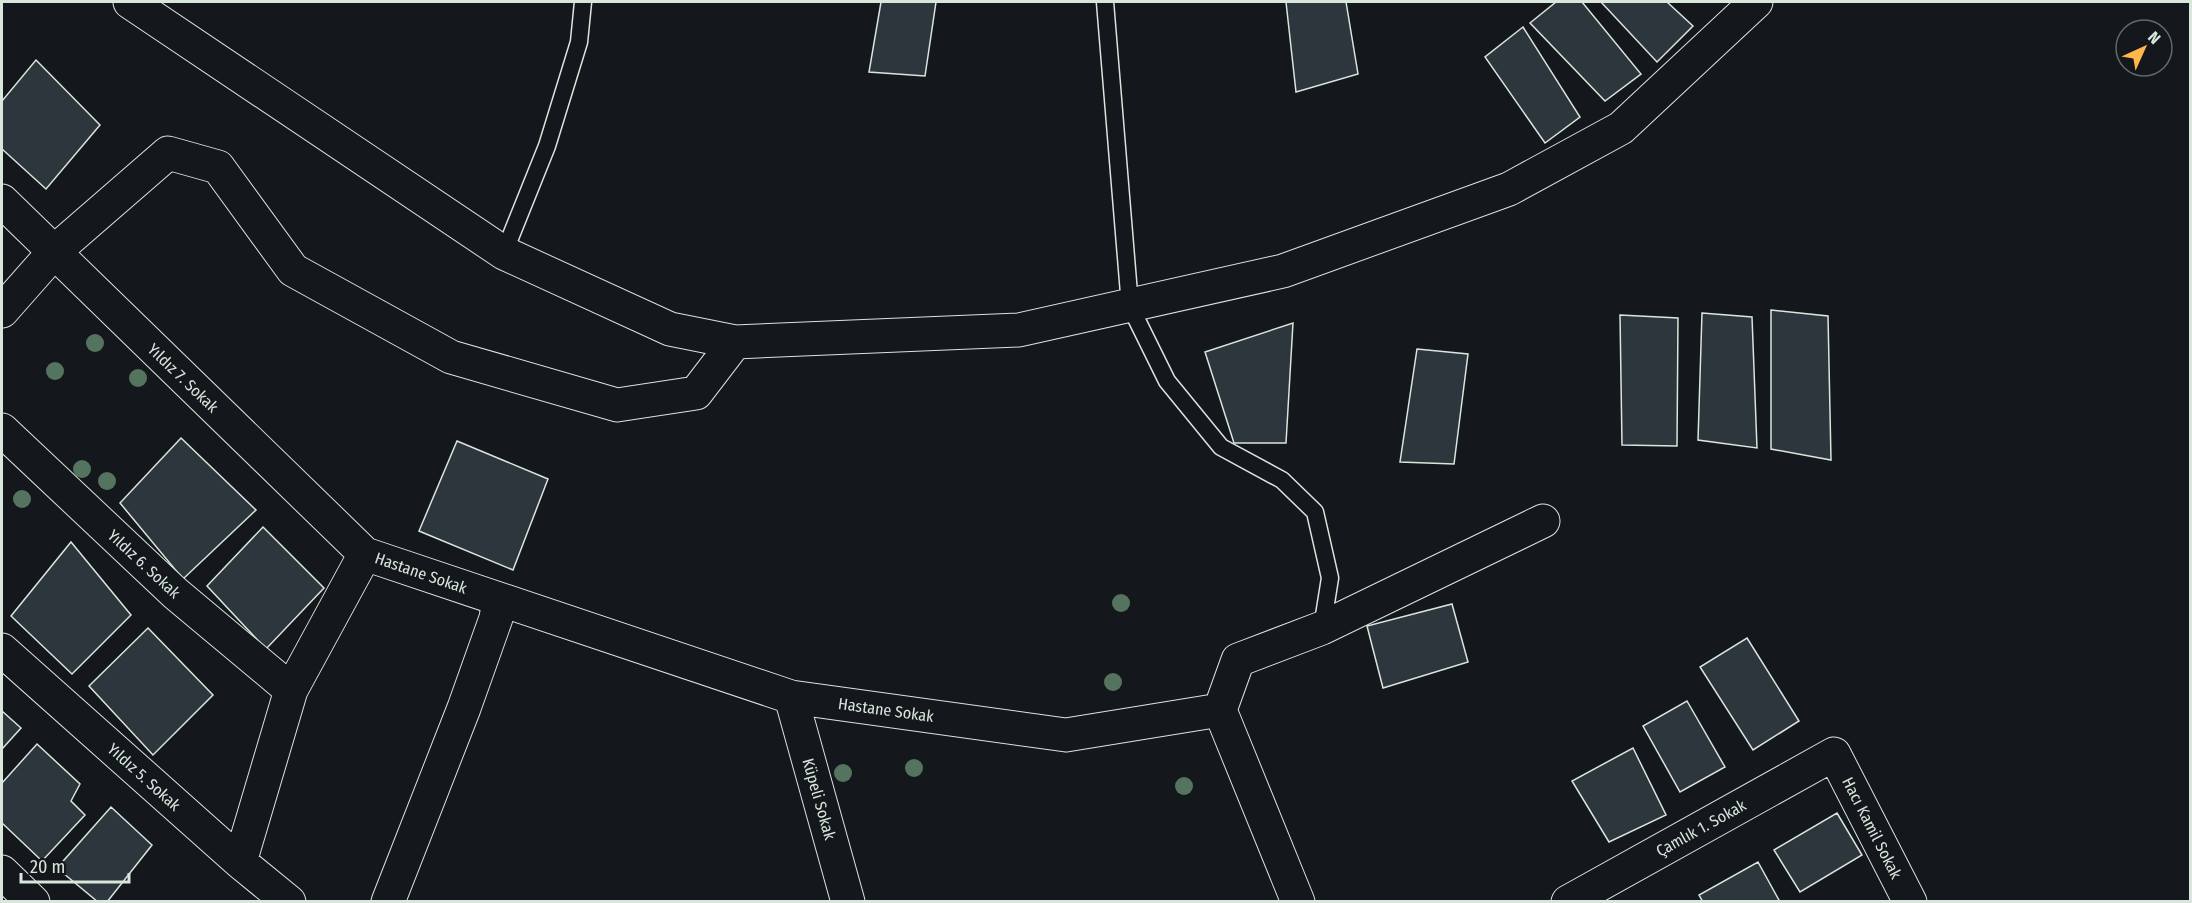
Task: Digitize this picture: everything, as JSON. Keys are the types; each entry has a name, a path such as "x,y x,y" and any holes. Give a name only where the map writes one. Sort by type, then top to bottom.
{"street":[{"path":"130,2 504,253 670,329 735,342 1018,330 1283,271 1509,189 1621,128 1756,2"},
{"path":"2,311 54,252 168,153 218,167 293,270 451,357 617,405 696,393 735,342"},
{"name":"Yıldız 7. Sokak","path":"2,201 365,554"},
{"name":"Yıldız 6. Sokak","path":"2,430 175,593 291,690"},
{"path":"1298,902 1220,710 1238,660 1323,628 1543,521"},
{"path":"240,862 291,690 365,554"},
{"name":"Hastane Sokak","path":"365,554 791,697 1066,735 1220,710"},
{"path":"388,902 464,708 496,618 499,599"},
{"name":"Yıldız 5. Sokak","path":"2,650 240,862 289,902"},
{"name":"Küpeli Sokak","path":"791,697 848,902"},
{"name":"Çamlık 1. Sokak","path":"1568,902 1834,754"},
{"name":"Hacı Kamil Sokak","path":"1834,754 1910,902"},
{"path":"2,872 33,902"}],"lane":[{"path":"504,253 547,146 579,42 583,2"},
{"path":"1105,2 1130,306 1167,381 1221,447 1282,480 1315,512 1330,578 1323,628"}],"building":[{"path":"881,2 936,2 925,76 869,72"},
{"path":"1286,2 1346,2 1358,74 1296,92"},
{"path":"1556,2 1582,2 1641,74 1605,101 1530,23"},
{"path":"1601,2 1667,2 1693,26 1657,62"},
{"path":"1523,27 1580,117 1545,143 1485,57"},
{"path":"36,60 100,125 46,189 2,149 2,101"},
{"path":"1771,310 1828,316 1831,460 1771,449"},
{"path":"1702,313 1752,317 1757,448 1698,440"},
{"path":"1620,315 1678,318 1677,446 1622,445"},
{"path":"1293,323 1286,443 1234,443 1205,352"},
{"path":"1417,349 1468,354 1454,464 1400,462"},
{"path":"181,438 256,510 183,579 120,503"},
{"path":"457,441 548,479 513,570 419,531"},
{"path":"263,527 324,588 266,649 207,586"},
{"path":"71,542 131,615 72,674 11,616"},
{"path":"1452,604 1468,662 1383,688 1367,626"},
{"path":"148,628 213,695 153,755 89,686"},
{"path":"1747,638 1799,721 1753,750 1700,667"},
{"path":"1687,701 1725,767 1680,792 1643,726"},
{"path":"2,711 21,728 2,749"},
{"path":"37,744 80,784 71,801 85,815 42,861 2,823 2,783"},
{"path":"1633,748 1666,815 1609,842 1572,781"},
{"path":"111,807 152,845 107,902 98,902 57,868"},
{"path":"1837,813 1862,855 1800,892 1774,850"},
{"path":"1758,862 1780,902 1703,902 1699,895"}]}
